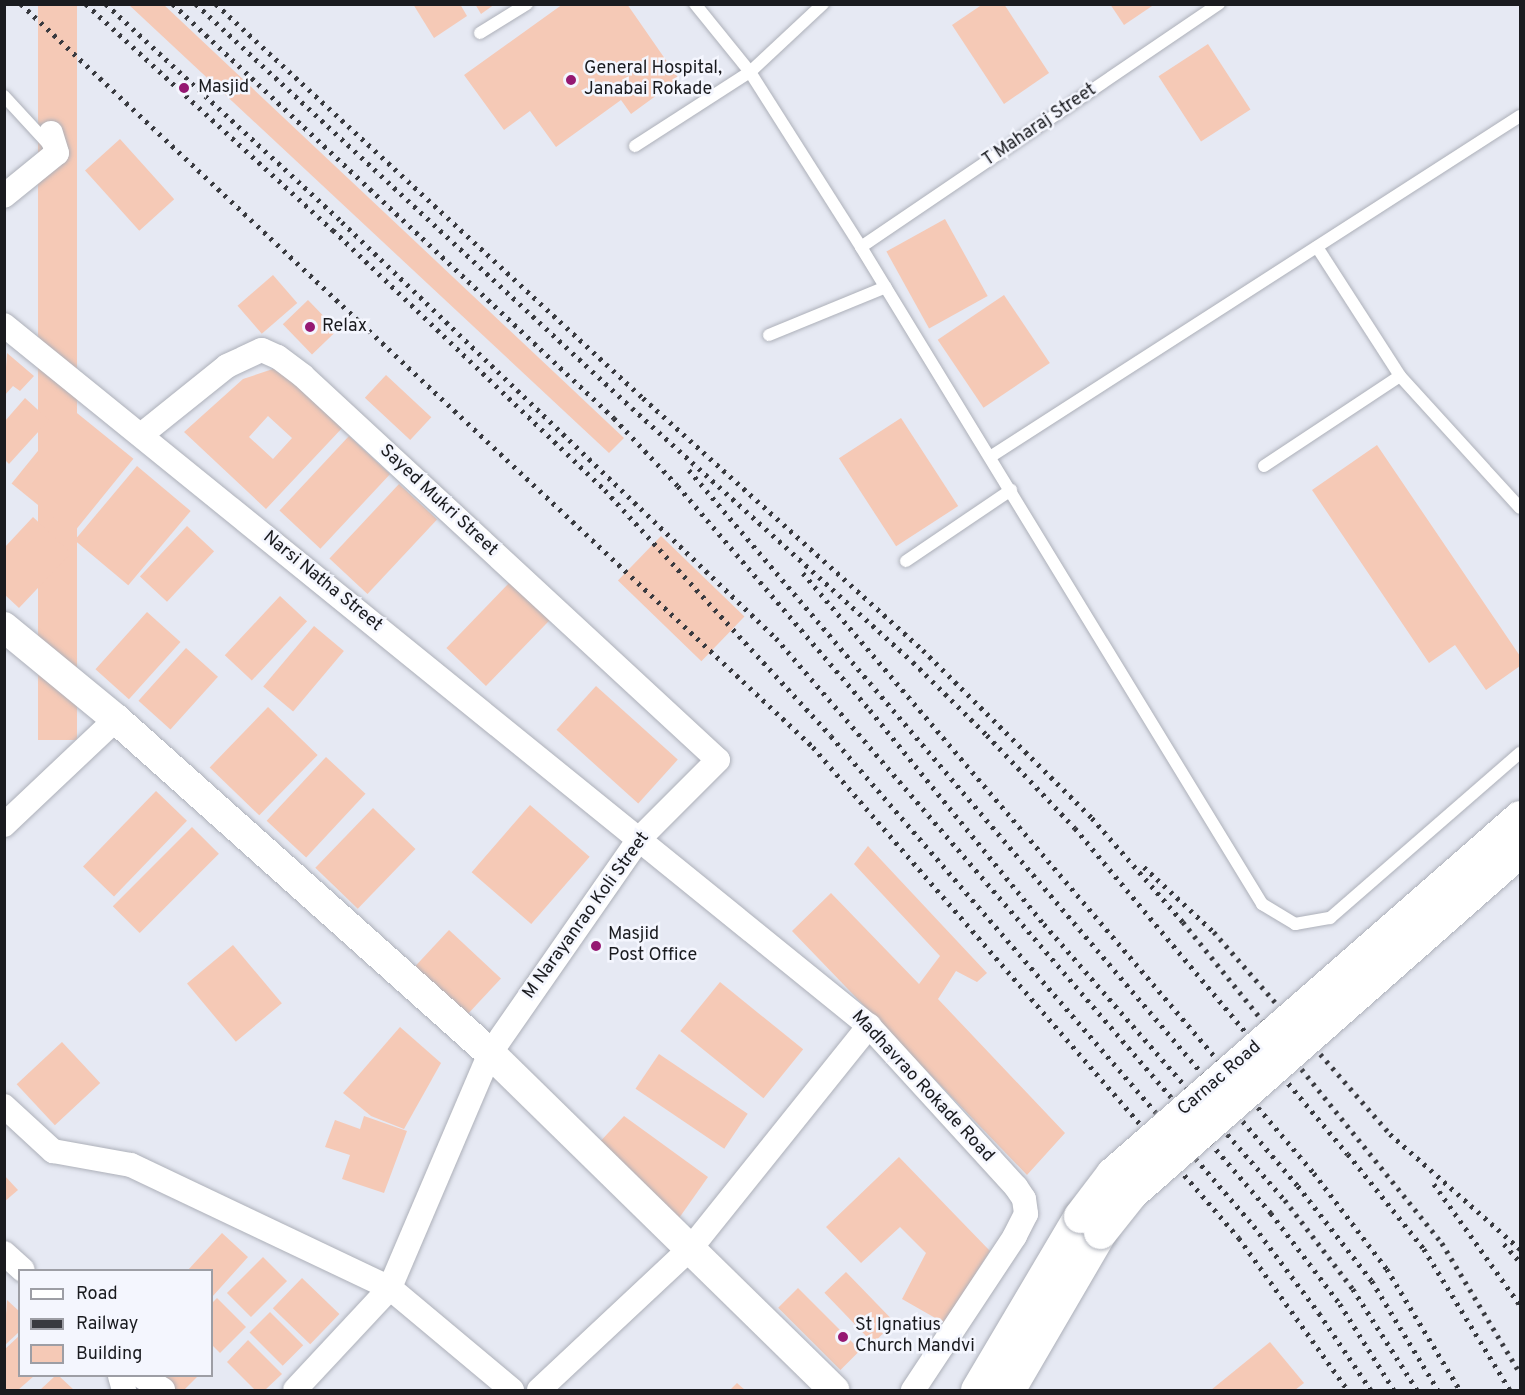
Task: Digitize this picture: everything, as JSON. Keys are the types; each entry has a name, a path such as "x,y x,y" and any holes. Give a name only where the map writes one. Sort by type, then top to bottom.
{"main road":[{"name":"Carnac Road","path":"1008,1390 1090,1224 1112,1174 1521,817"},
{"name":"Carnac Road","path":"977,1390 1090,1224 1131,1193 1521,850"}],"street":[{"path":"4,196 54,143"},
{"name":"Narsi Natha Street","path":"4,325 639,839"},
{"name":"Sayed Mukri Street","path":"141,435 227,366 262,350 278,357 303,376 718,760"},
{"path":"4,627 116,720 490,1053 834,1390"},
{"path":"4,825 116,720"},
{"name":"M Narayanrao Koli Street","path":"295,1390 390,1288 490,1053 639,839 718,760"},
{"name":"Madhavrao Rokade Road","path":"639,839 869,1026 1024,1199 1026,1214 1015,1236 913,1390"},
{"path":"539,1390 691,1248 869,1026"},
{"path":"4,1106 53,1151 131,1165 390,1288 512,1390"},
{"path":"4,1252 22,1269"},
{"path":"143,1377 163,1390"}],"lane":[{"path":"480,33 527,4"},
{"path":"695,4 750,72 886,287 1262,904 1295,924 1330,918 1521,753"},
{"path":"635,146 750,72 823,4"},
{"name":"T Maharaj Street","path":"861,248 1219,4"},
{"path":"4,96 54,143"},
{"path":"990,457 1521,116"},
{"path":"1317,248 1400,376 1521,507"},
{"path":"769,335 886,287"},
{"path":"1264,466 1400,376"},
{"path":"906,561 1011,490"}],"building":[{"path":"38,4 77,4 77,740 38,740"},
{"path":"128,4 163,4 624,438 609,453"},
{"path":"413,4 460,4 467,16 434,38"},
{"path":"475,4 495,4 481,14"},
{"path":"563,4 627,4 679,79 631,114 621,100 556,147 530,111 504,130 464,75"},
{"path":"983,4 1004,4 1049,73 1004,104 952,25"},
{"path":"1110,4 1155,4 1124,25"},
{"path":"1208,44 1250,109 1201,142 1159,76"},
{"path":"120,139 174,199 139,231 85,170"},
{"path":"945,219 988,296 929,328 886,251"},
{"path":"273,275 297,303 262,334 238,306"},
{"path":"1004,295 1050,363 984,408 938,340"},
{"name":"Relax","path":"308,300 337,330 312,355 283,324"},
{"path":"7,353 34,376 20,391 13,386 4,396"},
{"path":"282,366 344,426 266,509 184,432 243,379","holes":["268,416 292,438 273,459 249,437"]},
{"path":"386,375 431,417 410,440 365,398"},
{"path":"25,398 49,420 9,464 5,460 5,421"},
{"path":"72,409 133,459 73,533 12,484"},
{"path":"901,418 958,506 896,546 839,458"},
{"path":"349,436 390,474 320,549 279,511"},
{"path":"1377,445 1520,656 1520,666 1486,690 1455,645 1429,663 1312,490"},
{"path":"137,466 191,511 128,585 75,540"},
{"path":"399,484 437,519 367,594 329,559"},
{"path":"33,517 71,553 19,608 4,594 4,548"},
{"path":"187,526 214,551 167,602 140,576"},
{"path":"661,536 744,617 701,661 618,581"},
{"path":"511,581 551,619 486,686 446,648"},
{"path":"280,596 307,621 252,680 225,655"},
{"path":"147,612 180,642 129,699 95,669"},
{"path":"314,626 344,651 293,712 263,687"},
{"path":"186,648 218,677 170,730 138,701"},
{"path":"596,686 678,760 638,803 557,730"},
{"path":"268,707 318,755 259,815 210,767"},
{"path":"326,757 365,794 306,857 267,821"},
{"path":"156,791 187,821 114,896 83,867"},
{"path":"530,805 590,857 531,924 472,872"},
{"path":"373,808 415,849 358,909 315,868"},
{"path":"192,827 219,854 140,933 113,906"},
{"path":"868,846 987,973 977,982 956,971 938,999 1065,1133 1027,1175 792,931 831,893 919,984 940,956 854,864"},
{"path":"449,930 501,978 464,1018 412,969"},
{"path":"233,945 282,1003 236,1042 187,984"},
{"path":"720,982 803,1049 764,1098 680,1031"},
{"path":"400,1027 441,1063 404,1129 371,1116 343,1093"},
{"path":"62,1042 100,1083 55,1125 17,1084"},
{"path":"659,1054 748,1114 724,1149 636,1089"},
{"path":"364,1116 407,1131 384,1193 342,1179 350,1155 325,1147 335,1120 360,1129"},
{"path":"624,1116 708,1177 677,1221 596,1146"},
{"path":"899,1157 990,1251 944,1323 902,1299 926,1253 900,1227 861,1263 826,1227"},
{"path":"4,1175 18,1190 4,1202"},
{"path":"222,1233 248,1257 213,1296 213,1269 189,1269"},
{"path":"263,1257 287,1281 251,1317 227,1293"},
{"path":"846,1272 895,1322 873,1343 824,1293"},
{"path":"302,1278 339,1314 310,1344 273,1308"},
{"path":"798,1288 860,1350 840,1370 778,1308"},
{"path":"217,1298 246,1327 220,1353 213,1346 213,1302"},
{"path":"7,1300 18,1310 18,1333 4,1346"},
{"path":"270,1312 303,1345 283,1366 249,1333"},
{"path":"18,1337 18,1377 33,1377 18,1390 4,1390 4,1350"},
{"path":"248,1340 282,1374 265,1390 255,1390 227,1362"},
{"path":"1270,1342 1304,1383 1295,1390 1211,1390"},
{"path":"54,1377 60,1377 74,1390 40,1390"},
{"path":"153,1377 197,1377 184,1390 168,1390"},
{"path":"737,1383 745,1390 730,1390"}],"railway":[{"path":"21,4 813,747 1239,1238 1348,1390"},
{"path":"86,4 333,230 605,490 831,736 1254,1226 1319,1313 1371,1390"},
{"path":"106,4 342,222 776,638 1271,1213 1340,1304 1394,1390"},
{"path":"173,4 614,418 678,486 870,710 1044,924 1285,1200 1353,1289 1417,1390"},
{"path":"196,4 632,408 913,662 987,735 1075,828 1348,1154 1424,1249 1510,1390"},
{"path":"216,4 643,398 923,650 1092,818 1183,922 1442,1243 1520,1373"},
{"path":"689,470 1298,1186 1372,1281 1438,1390"},
{"path":"803,573 1314,1173 1387,1269 1460,1390"},
{"path":"1144,867 1214,932 1390,1134 1520,1249"},
{"path":"1434,1184 1520,1305"},
{"path":"1504,1244 1520,1262"}],"place":[{"name":"General Hospital, Janabai Rokade","path":"571,80"},
{"name":"Masjid","path":"184,88"},
{"name":"Relax","path":"310,327"},
{"name":"Masjid Post Office","path":"596,946"},
{"name":"St Ignatius Church Mandvi","path":"843,1337"}]}
